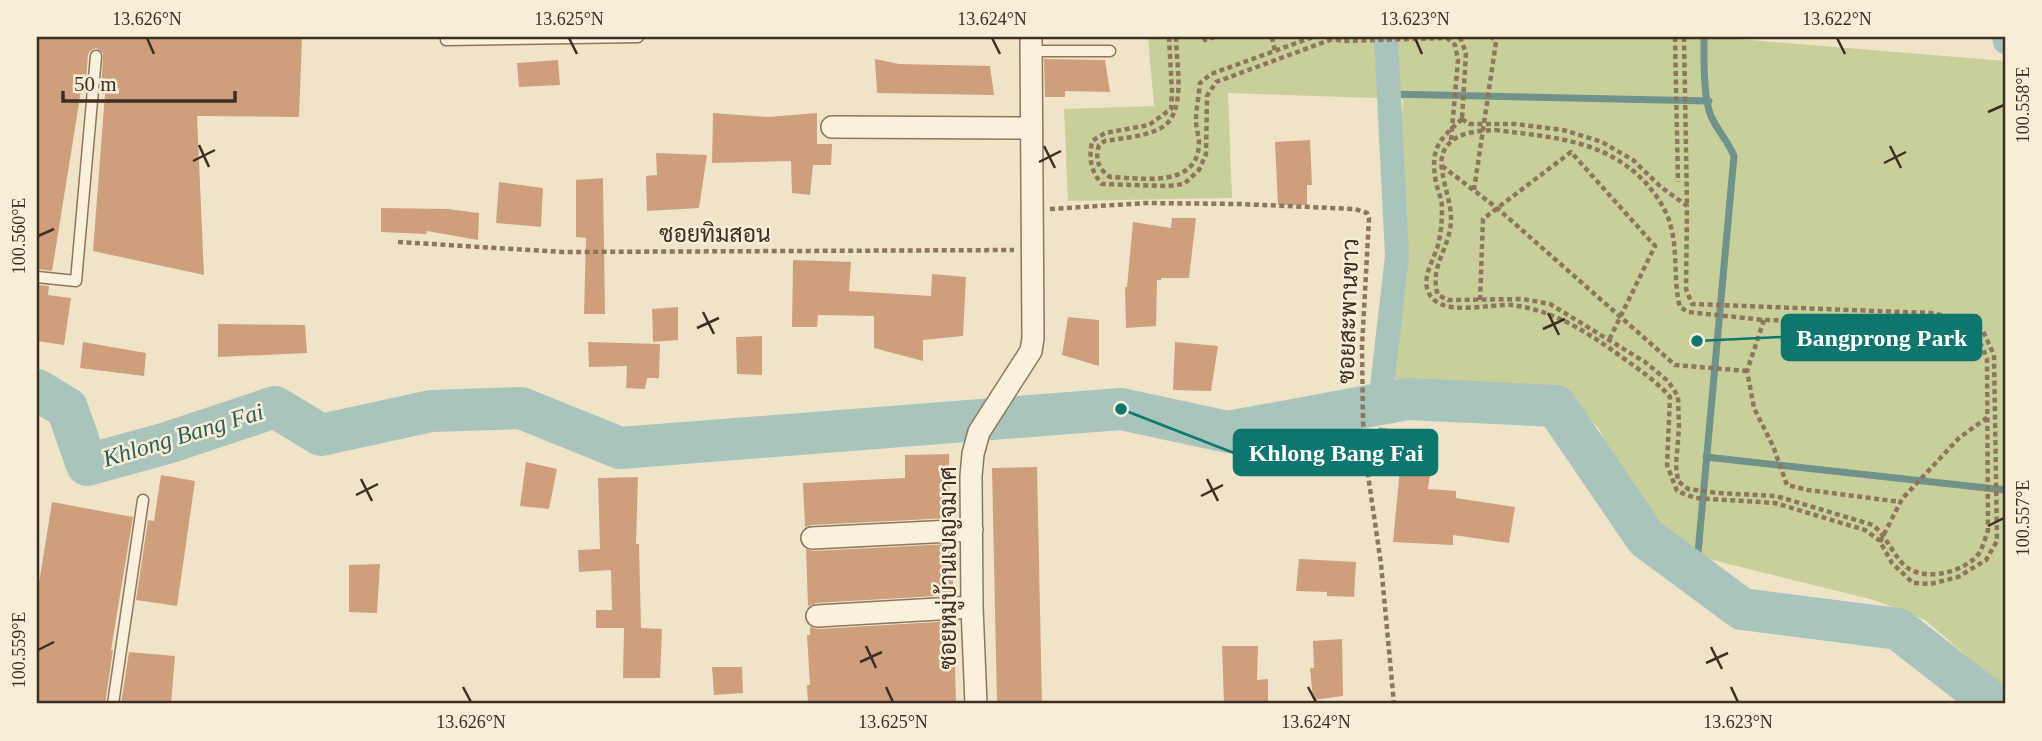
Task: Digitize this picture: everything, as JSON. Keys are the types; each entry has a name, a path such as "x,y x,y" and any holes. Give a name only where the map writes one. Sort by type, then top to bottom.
{"street":[{"path":"1031,44 1032,250"},
{"path":"832,127 1031,128"},
{"name":"ซอยหมู่บ้านเบญจมาศ","path":"976,704 972,607 973,454 979,432 1031,351 1032,250"},
{"path":"812,538 972,530"},
{"path":"817,616 972,607"}],"lane":[{"path":"446,40 638,37"},
{"path":"1031,44 1110,51"},
{"path":"37,277 76,281 96,56"},
{"path":"113,704 143,500"}],"path":[{"path":"1169,37 1171,109 1149,125 1105,133 1093,141 1089,157 1092,173 1102,184 1184,184 1199,170 1206,154 1207,96 1216,82 1338,37"},
{"path":"1176,37 1178,106 1172,121 1154,131 1105,141 1099,145 1097,163 1102,172 1110,177 1173,178 1186,171 1194,161 1199,145 1196,120 1200,83 1211,74 1313,37"},
{"path":"1204,37 1205,40 1215,37"},
{"path":"1272,37 1275,51"},
{"path":"1328,37 1341,41 1447,38 1455,45 1456,85 1451,141 1443,153 1442,165 1451,216 1450,240 1436,268 1434,284 1438,295 1448,300 1523,299 1550,304 1645,362 1668,381 1678,396 1676,465 1678,481 1688,489 1776,496 1873,525 1885,536 1904,565 1919,574 1933,576 1951,570 1973,559 1982,548 1988,530 1987,359 1981,343 1970,331 1947,323 1764,320 1688,312 1680,307 1671,228 1662,206 1634,171 1612,155 1588,145 1545,137 1484,131 1472,132 1451,141"},
{"path":"1460,37 1466,53 1462,119 1441,138 1433,155 1442,215 1438,244 1428,273 1427,290 1436,302 1454,307 1508,305 1545,312 1591,333 1660,385 1670,397 1668,465 1677,491 1695,498 1775,503 1865,530 1880,542 1892,564 1913,583 1930,584 1958,577 1986,560 1997,541 1994,355 1983,331 1966,320 1930,313 1692,304 1686,289 1684,37"},
{"path":"1474,190 1496,42 1492,37"},
{"path":"1675,37 1678,182"},
{"path":"1462,119 1469,124 1515,124 1563,130 1602,142 1633,160 1661,187 1687,206"},
{"path":"1480,300 1483,219 1571,152 1654,246 1609,340"},
{"path":"1442,165 1497,208 1675,365 1747,371"},
{"name":"ซอยสะพานขาว","path":"1032,211 1160,203 1355,209 1367,212 1369,227 1363,422 1381,564 1394,704"},
{"name":"ซอยทิมสอน","path":"398,242 563,252 1032,250"},
{"path":"1764,320 1747,371 1754,408 1776,454 1787,485 1900,502"},
{"path":"1880,542 1900,502 1959,438 1995,413"}],"green space":[{"path":"1148,37 1714,37 2005,61 2005,689 1925,620 1874,600 1676,551 1637,508 1599,429 1570,398 1387,378 1403,99 1228,93 1232,198 1068,201 1064,109 1154,106"}],"building":[{"path":"37,37 302,37 299,117 197,116 204,275 93,251 105,94 101,94 103,53 96,48 88,55 85,92 81,91 52,271 37,269"},
{"path":"875,59 899,64 990,66 994,95 877,93"},
{"path":"1044,59 1105,60 1110,92 1065,91 1065,97 1045,97"},
{"path":"558,60 560,85 519,87 517,63"},
{"path":"713,113 769,117 817,113 817,144 832,144 831,165 813,165 810,195 792,193 791,161 712,163"},
{"path":"1310,140 1312,185 1307,185 1307,205 1278,205 1275,142"},
{"path":"656,153 707,155 699,208 647,211 646,176 657,175"},
{"path":"603,178 605,314 584,314 586,238 576,237 576,180"},
{"path":"499,182 543,188 541,227 496,223"},
{"path":"381,208 448,209 479,213 478,240 427,231 426,234 381,232"},
{"path":"1172,218 1196,218 1189,278 1157,280 1156,326 1126,328 1125,287 1133,222 1171,228"},
{"path":"793,260 851,262 849,291 931,296 932,274 966,277 963,336 923,340 923,361 874,348 874,316 818,315 817,327 792,327"},
{"path":"37,285 49,286 48,295 71,298 64,345 37,341"},
{"path":"678,307 678,340 653,342 652,309"},
{"path":"1068,317 1099,320 1099,366 1062,355"},
{"path":"218,324 305,325 307,353 218,357"},
{"path":"762,336 762,375 737,374 736,337"},
{"path":"83,342 146,353 144,376 80,368"},
{"path":"588,342 660,344 659,378 647,378 645,389 626,388 627,366 589,367"},
{"path":"1175,342 1218,346 1211,391 1173,390"},
{"path":"1379,427 1435,437 1428,489 1456,491 1456,498 1515,507 1509,543 1453,535 1453,545 1393,542 1400,469 1375,466"},
{"path":"949,454 950,518 805,527 803,483 905,478 905,455"},
{"path":"526,462 557,469 549,509 520,506"},
{"path":"1037,467 1042,704 997,704 992,468"},
{"path":"161,475 195,481 177,606 136,600 148,520 154,521"},
{"path":"638,477 636,544 639,544 641,628 662,629 660,678 623,678 624,628 596,628 596,610 612,610 611,570 579,572 578,550 600,549 598,478"},
{"path":"52,502 133,517 105,704 37,704 37,596"},
{"path":"950,544 950,548 953,548 953,595 816,603 808,606 806,549 813,551"},
{"path":"1299,559 1356,562 1354,597 1327,596 1327,592 1296,591"},
{"path":"380,564 377,613 349,612 349,565"},
{"path":"954,621 956,704 808,704 807,685 810,685 807,635 810,635 810,627 818,629"},
{"path":"1342,639 1343,696 1313,700 1310,668 1314,668 1313,641"},
{"path":"1222,646 1258,646 1257,680 1268,679 1268,704 1224,704"},
{"path":"129,652 175,656 171,704 121,704"},
{"path":"712,667 742,667 743,693 714,695"}],"waterway":[{"path":"1380,404 1397,256 1386,37"},
{"path":"1696,575 1734,156 1708,108 1704,77 1704,37"},
{"path":"2004,37 2005,42"},
{"path":"1388,94 1709,101"},
{"name":"Khlong Bang Fai","path":"37,390 67,408 87,465 167,443 275,407 321,435 431,411 521,408 620,448 1121,409 1228,432 1407,399 1556,406 1646,538 1742,609 1898,629 1994,704"},
{"path":"1706,457 2005,490"}],"place":[{"name":"Bangprong Park","path":"1697,341"},
{"name":"Khlong Bang Fai","path":"1121,409"}]}
